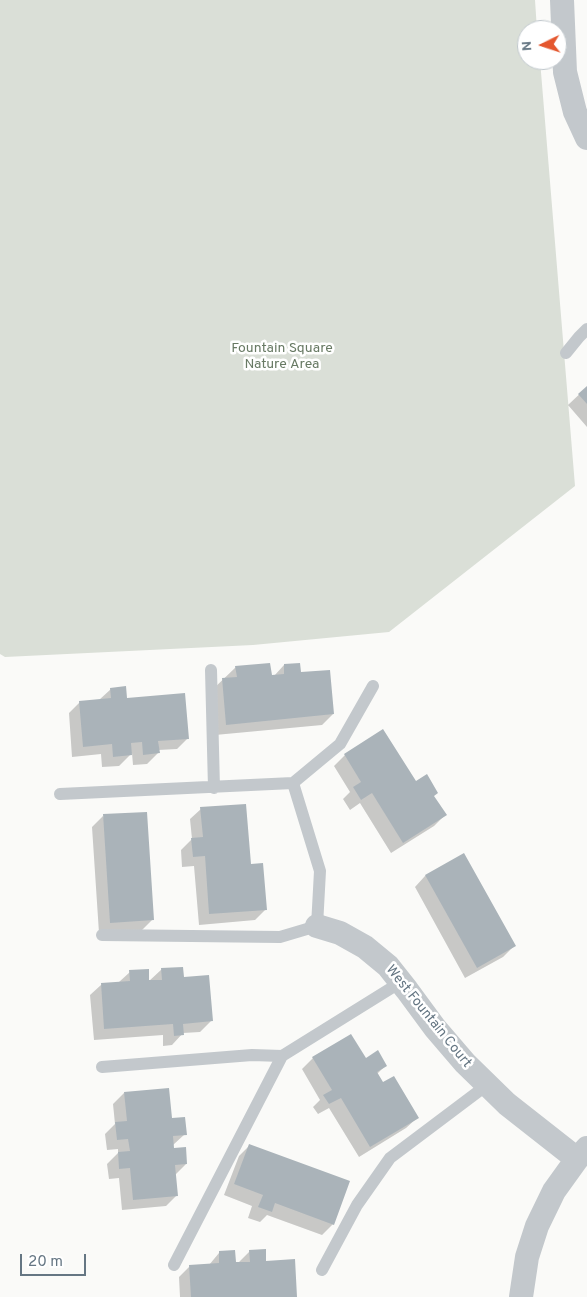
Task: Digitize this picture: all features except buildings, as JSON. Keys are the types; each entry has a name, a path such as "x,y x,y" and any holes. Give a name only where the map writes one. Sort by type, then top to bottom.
{"street":[{"path":"562,0 565,72 575,112 587,138"},
{"name":"West Fountain Court","path":"317,926 340,933 365,947 388,966 465,1064 507,1104 584,1159"},
{"path":"521,1297 527,1257 537,1226 554,1191 584,1159"}],"lane":[{"path":"566,353 587,329"},
{"path":"211,670 214,788"},
{"path":"60,794 294,783 340,744 373,686"},
{"path":"102,935 280,937 317,926 320,871 294,783"},
{"path":"174,1265 282,1056 402,982"},
{"path":"102,1067 252,1055 282,1056"},
{"path":"322,1270 357,1205 390,1158 487,1085"}],"green space":[{"name":"Fountain Square Nature Area","path":"0,0 535,0 536,20 517,20 517,70 541,70 575,486 389,632 253,645 5,657 0,654"}]}
